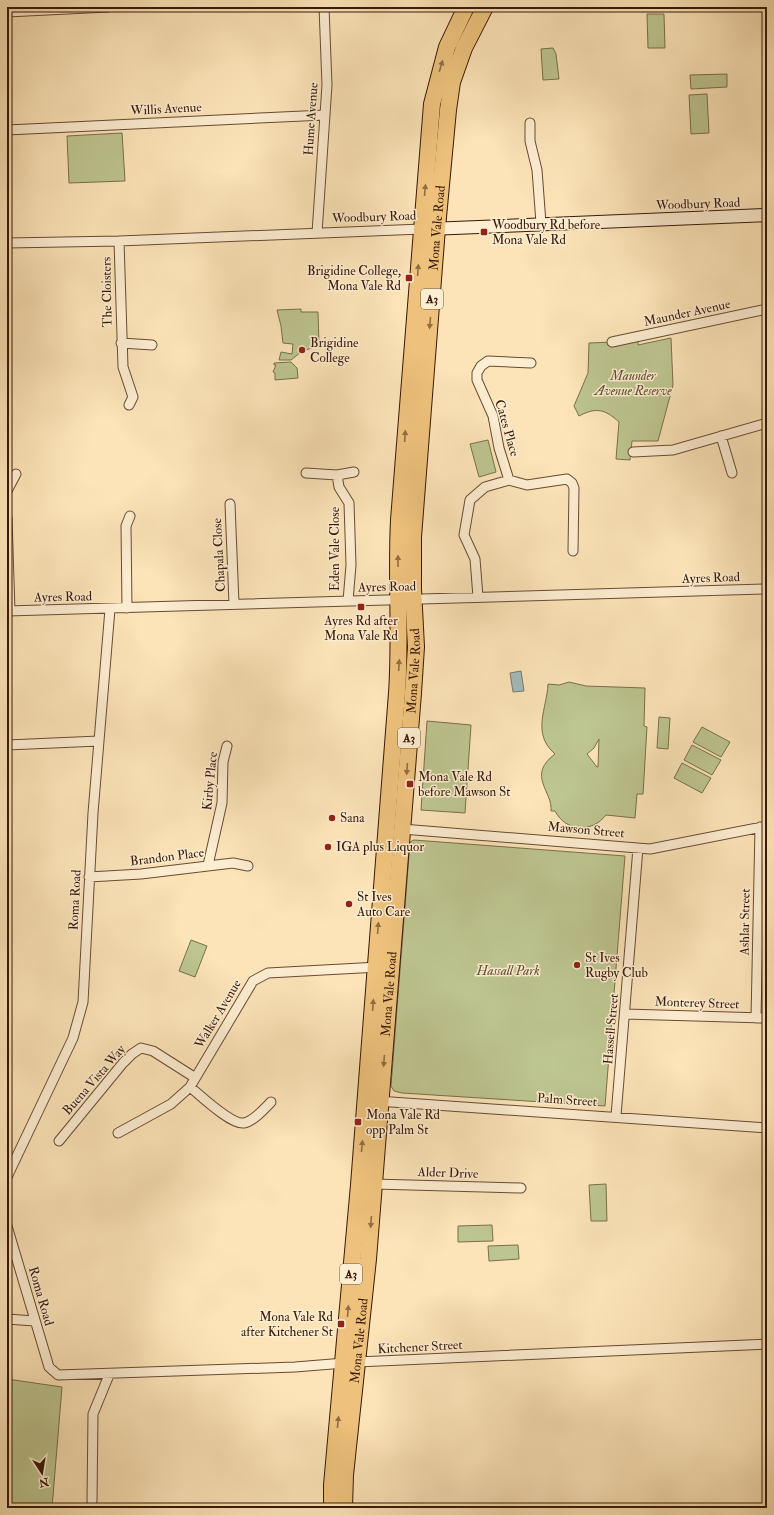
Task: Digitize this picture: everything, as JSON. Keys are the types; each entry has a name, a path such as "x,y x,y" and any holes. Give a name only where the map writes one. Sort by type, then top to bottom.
{"highway":[{"name":"Mona Vale Road","path":"429,228 435,88 447,47 466,7"},
{"name":"Mona Vale Road","path":"383,967 402,829 416,646 406,600 399,520 429,228 452,82 464,48 485,7"},
{"name":"Mona Vale Road","path":"344,1508 350,1363 383,967 399,660 406,600"},
{"name":"Mona Vale Road","path":"332,1508 332,1484 350,1363 368,1259 374,1184 373,1100"}],"street":[{"path":"7,12 33,9 108,7"},
{"name":"Hume Avenue","path":"317,233 327,85 324,7"},
{"name":"Willis Avenue","path":"7,130 325,115"},
{"path":"530,123 530,141 537,170 540,223"},
{"name":"Woodbury Road","path":"7,243 118,241 540,223 767,216"},
{"name":"The Cloisters","path":"118,241 123,367 133,397 128,405"},
{"name":"Maunder Avenue","path":"612,342 767,309"},
{"name":"The Cloisters","path":"121,343 152,345"},
{"name":"Cates Place","path":"508,480 499,448 493,416 477,380 477,373 481,366 488,361 531,363"},
{"path":"633,452 673,450 767,423"},
{"path":"721,436 732,473"},
{"path":"306,473 337,475 354,472"},
{"path":"7,491 16,474"},
{"name":"Eden Vale Close","path":"337,475 339,487 349,503 351,565 348,601"},
{"path":"478,597 475,559 464,535 470,500 485,487 508,480 527,486 567,479 572,483 573,551"},
{"name":"Chapala Close","path":"230,504 234,604"},
{"path":"127,608 126,526 130,516"},
{"path":"7,518 9,611"},
{"name":"Ayres Road","path":"9,611 767,589"},
{"name":"Roma Road","path":"7,1177 10,1161 73,1038 82,1002 99,741 110,609"},
{"path":"7,744 99,741"},
{"name":"Kirby Place","path":"208,865 222,803 223,762 227,746"},
{"name":"Mawson Street","path":"402,829 650,849 764,826"},
{"name":"Ashlar Street","path":"756,1018 763,914 764,826"},
{"name":"Hassell Street","path":"616,1116 638,848"},
{"name":"Brandon Place","path":"90,877 141,874 233,863 248,866"},
{"name":"Walker Avenue","path":"118,1133 171,1104 190,1087 194,1077 253,981 268,973 383,967"},
{"name":"Monterey Street","path":"625,1014 767,1018"},
{"name":"Buena Vista Way","path":"59,1141 123,1063 141,1048 153,1051 194,1077"},
{"path":"190,1087 233,1121 243,1123 250,1121 271,1102"},
{"name":"Palm Street","path":"373,1100 616,1116 767,1128"},
{"name":"Alder Drive","path":"374,1184 521,1188"},
{"name":"Roma Road","path":"7,1226 34,1321 49,1367 52,1371"},
{"path":"7,1319 34,1321"},
{"name":"Kitchener Street","path":"52,1371 58,1375 66,1376 109,1375 767,1344"},
{"path":"92,1501 93,1414 109,1375"}],"green space":[{"path":"647,14 664,14 665,48 648,48"},
{"path":"553,48 556,54 559,79 543,80 541,49"},
{"path":"727,74 727,87 691,89 690,75"},
{"path":"707,94 709,133 691,134 689,95"},
{"path":"122,133 125,181 69,183 67,136"},
{"path":"301,309 301,312 318,312 319,345 301,352 291,360 279,360 281,352 292,354 293,344 283,343 277,310"},
{"name":"Maunder Avenue Reserve","path":"671,338 673,385 658,441 632,441 630,460 616,459 619,422 609,414 600,411 590,411 579,416 574,406 588,373 589,343 638,341 638,345"},
{"path":"291,362 297,368 298,378 275,380 275,373 273,372 276,365 274,365 274,363"},
{"path":"488,440 496,472 479,477 470,444"},
{"path":"569,682 586,686 645,688 644,726 647,727 643,794 637,794 635,818 606,815 594,825 579,828 566,823 555,811 551,811 551,804 543,783 542,769 555,754 548,746 544,738 542,720 548,684 559,685","holes":["599,739 598,767 587,754 594,748"]},
{"path":"659,717 670,718 668,749 657,748"},
{"path":"427,721 471,725 465,813 421,810"},
{"path":"702,727 730,742 721,757 693,742"},
{"path":"692,745 721,760 712,775 684,760"},
{"path":"682,763 711,778 702,793 674,778"},
{"name":"Hassall Park","path":"414,840 625,856 605,1106 402,1093 394,1091 391,1086 410,842"},
{"path":"191,940 207,946 195,977 179,971"},
{"path":"606,1184 607,1221 591,1221 589,1185"},
{"path":"492,1225 493,1241 458,1242 458,1226"},
{"path":"518,1245 519,1259 489,1261 488,1246"},
{"path":"7,1379 62,1387 52,1508 7,1508"}],"water":[{"path":"521,671 524,691 513,692 510,673"}],"place":[{"name":"Woodbury Rd before Mona Vale Rd","path":"484,232"},
{"name":"Brigidine College, Mona Vale Rd","path":"409,278"},
{"name":"Brigidine College","path":"302,350"},
{"name":"Ayres Rd after Mona Vale Rd","path":"361,607"},
{"name":"Mona Vale Rd before Mawson St","path":"410,784"},
{"name":"Sana","path":"332,818"},
{"name":"IGA plus Liquor","path":"328,847"},
{"name":"St Ives Auto Care","path":"349,904"},
{"name":"St Ives Rugby Club","path":"577,965"},
{"name":"Mona Vale Rd opp Palm St","path":"358,1122"},
{"name":"Mona Vale Rd after Kitchener St","path":"341,1324"}]}
